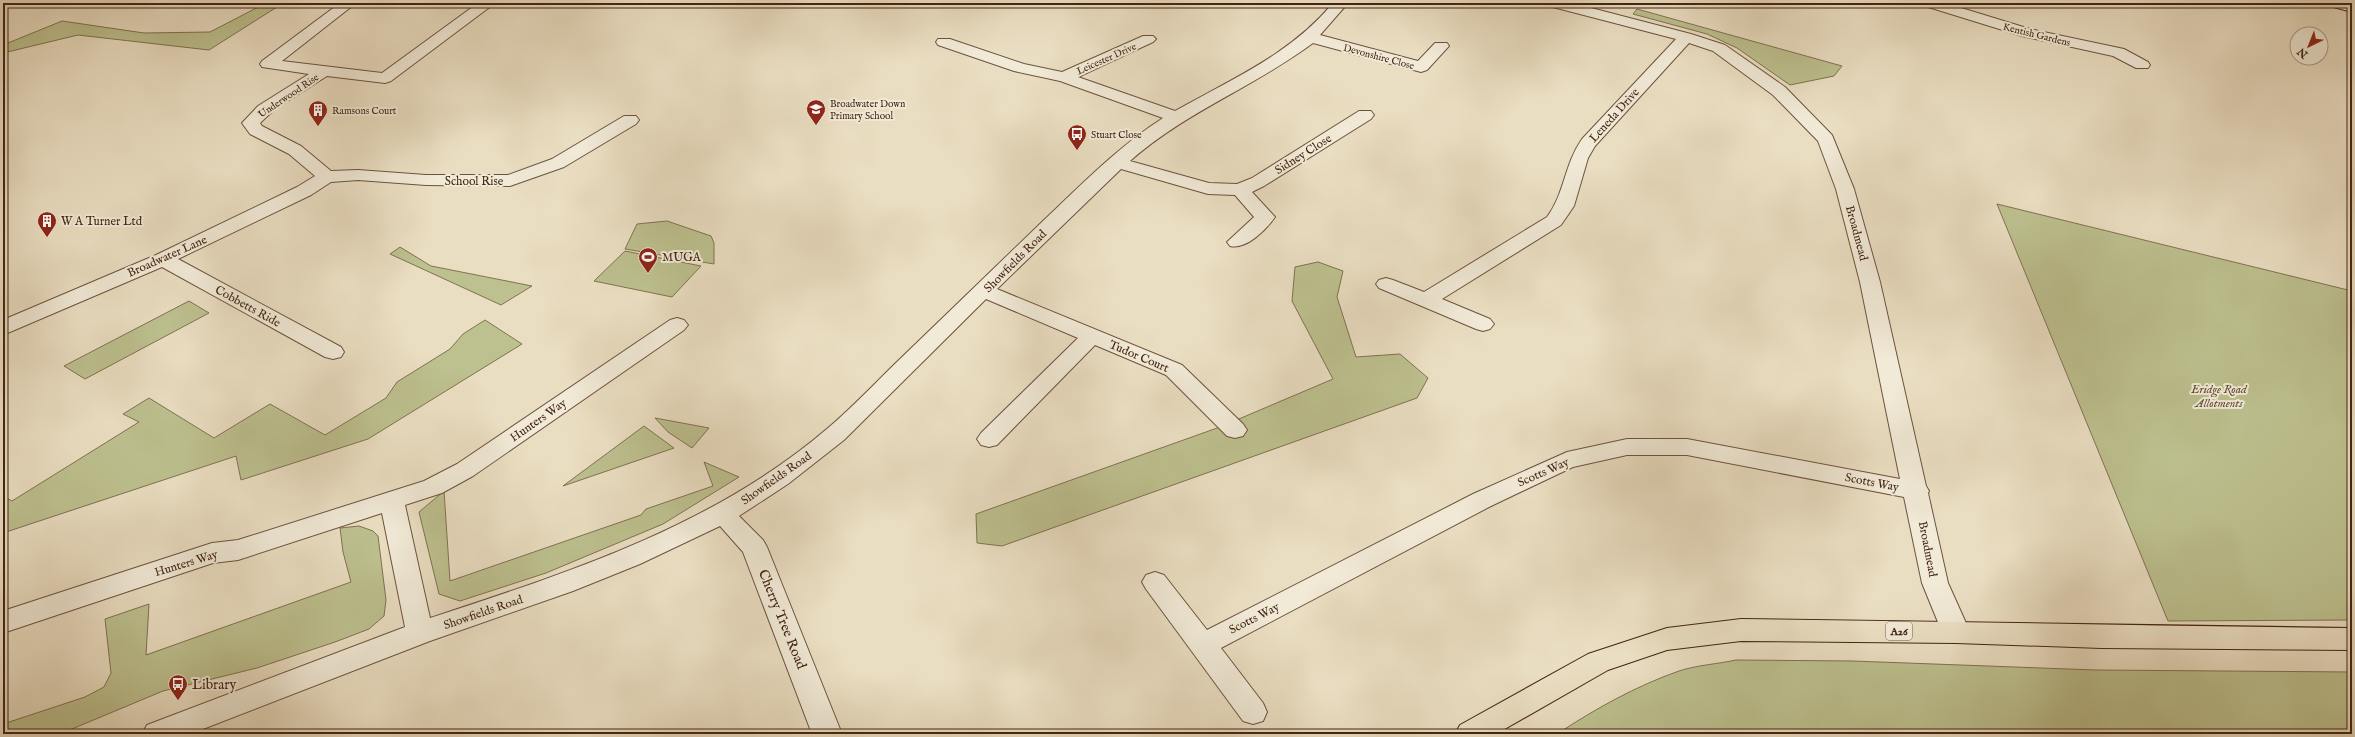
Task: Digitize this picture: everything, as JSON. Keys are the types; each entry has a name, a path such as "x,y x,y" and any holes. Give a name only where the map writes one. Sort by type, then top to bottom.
{"highway":[{"name":"A26","path":"1470,734 1598,662 1667,639 1741,630 1956,632 2101,637 2352,639"}],"street":[{"name":"Underwood Rise","path":"349,3 268,64 385,78 486,5"},
{"name":"Showfields Road","path":"157,734 420,633 564,584 631,557 723,514 779,478 836,434 1077,199 1118,163 1177,117 1291,52 1327,22 1341,3"},
{"name":"Broadmead","path":"1554,3 1686,37 1719,48 1779,91 1826,139 1845,189 1870,282 1917,491 1935,583 1956,632"},
{"name":"Kentish Gardens","path":"1930,3 2027,33 2118,52 2142,65"},
{"path":"2335,3 2352,8"},
{"name":"Devonshire Close","path":"1309,37 1421,67 1441,46"},
{"name":"Leneda Drive","path":"1426,300 1554,221 1565,206 1580,158 1588,143 1686,37"},
{"name":"Leicester Drive","path":"1064,78 1148,39"},
{"path":"944,42 1020,68 1064,78 1177,117"},
{"name":"Underwood Rise","path":"325,70 296,90 266,107 251,123 256,130 295,150 327,177"},
{"name":"Sidney Close","path":"1118,163 1208,188 1240,190 1258,182 1365,115"},
{"name":"School Rise","path":"327,177 358,175 426,180 510,181 558,163 630,120"},
{"name":"Broadwater Lane","path":"3,328 163,259 304,192 327,177"},
{"path":"1236,242 1265,217 1240,190"},
{"name":"Cobbetts Ride","path":"163,259 333,352"},
{"path":"1386,284 1482,324"},
{"name":"Tudor Court","path":"984,291 1174,370 1235,430"},
{"name":"Hunters Way","path":"3,622 212,553 238,550 433,486 465,470 677,325"},
{"path":"989,439 1092,336"},
{"name":"Scotts Way","path":"1202,644 1482,500 1567,460 1612,450 1627,447 1687,447 1917,491"},
{"path":"392,500 420,633"},
{"name":"Cherry Tree Road","path":"723,514 754,546 827,734"},
{"path":"1155,582 1252,712"}],"green space":[{"path":"266,3 279,3 277,7 209,50 78,35 3,53 3,45 62,21 144,33 210,32"},
{"path":"1637,9 1842,66 1834,76 1790,85 1737,48 1707,34 1633,14"},
{"name":"Eridge Road Allotments","path":"1997,204 2352,291 2352,620 2168,621"},
{"path":"667,221 711,236 714,243 714,264 625,249 637,224"},
{"path":"400,247 431,266 532,286 501,305 390,254"},
{"name":"MUGA","path":"625,251 701,266 672,297 594,281"},
{"path":"1318,262 1343,271 1337,297 1356,357 1400,354 1428,378 1417,398 1002,546 977,543 976,514 1220,427 1333,379 1292,301 1295,267"},
{"path":"189,301 209,313 85,379 64,366"},
{"path":"485,320 522,344 368,439 241,480 236,456 3,533 3,496 12,501 139,422 123,414 149,398 214,438 270,404 325,435 386,398 397,382 450,349 463,334"},
{"path":"655,418 709,428 692,448 668,432"},
{"path":"644,426 674,448 563,486"},
{"path":"704,462 739,477 663,524 546,573 460,601 439,594 419,512 444,491 450,581 641,515 646,509 713,486"},
{"path":"359,526 373,531 378,536 386,600 384,616 369,629 257,668 163,691 60,734 3,734 3,724 85,697 104,687 111,673 105,619 149,604 146,655 351,582 343,552 340,528"},
{"path":"1736,660 1853,661 2095,670 2352,672 2352,734 1557,734 1616,699 1663,677 1693,667"}],"place":[{"name":"Broadwater Down Primary School","path":"816,126"},
{"name":"Ramsons Court","path":"318,127"},
{"name":"Stuart Close","path":"1077,151"},
{"name":"W A Turner Ltd","path":"47,238"},
{"name":"MUGA","path":"648,274"},
{"name":"Library","path":"178,701"}]}
